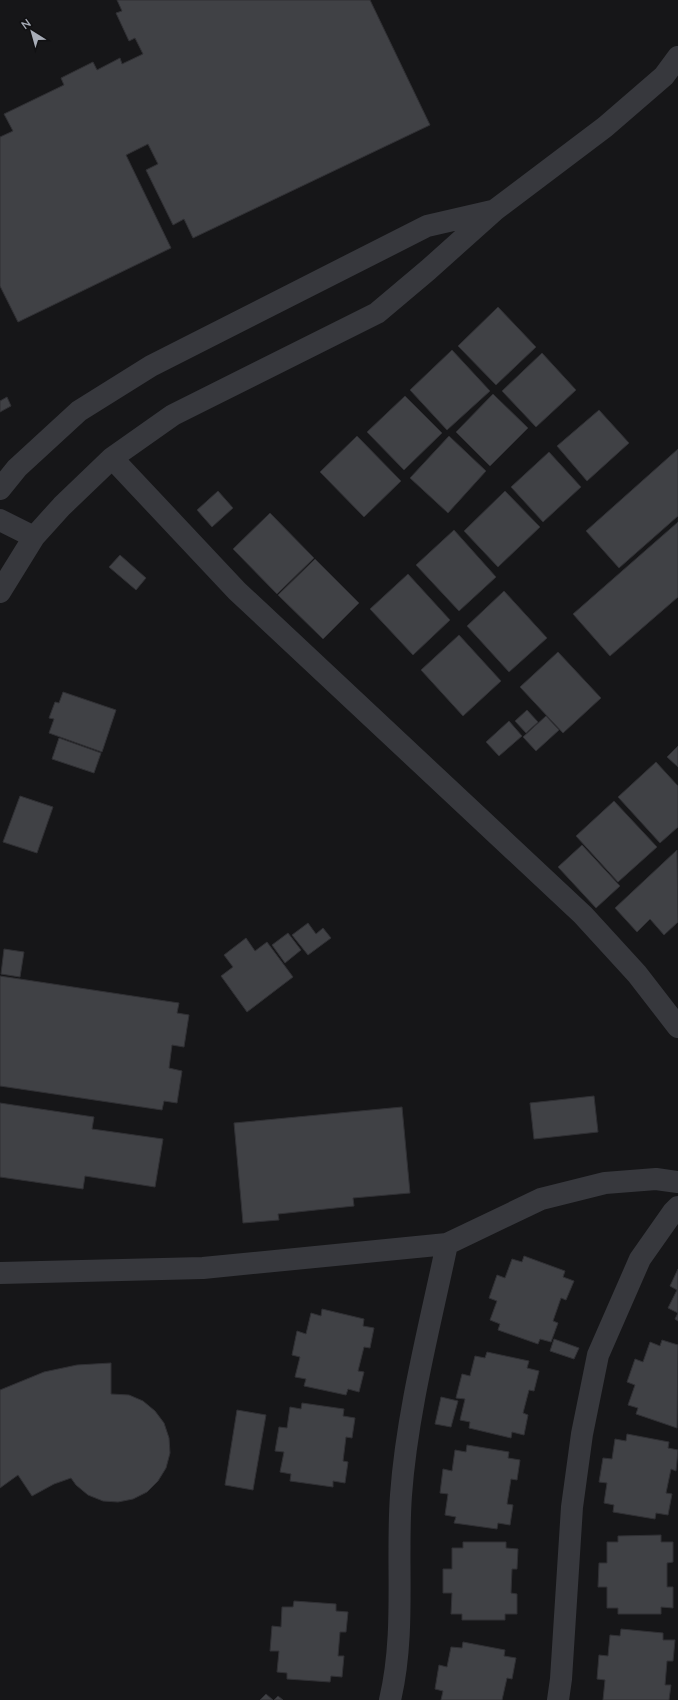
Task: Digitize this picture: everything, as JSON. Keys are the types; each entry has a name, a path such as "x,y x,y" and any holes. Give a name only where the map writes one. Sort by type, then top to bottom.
{"street":[{"path":"0,592 34,537 62,506 112,458 173,415 377,313 495,210 605,127 664,76 678,57"},
{"path":"0,489 17,468 80,411 151,366 427,226 495,210"},
{"path":"112,458 237,591 583,915 637,974 678,1027"},
{"path":"0,520 34,537"},
{"path":"0,1274 203,1268 447,1244 541,1200 605,1183 656,1179 678,1182"},
{"path":"558,1700 561,1679 572,1507 582,1434 598,1355 640,1259 672,1212 678,1207"},
{"path":"390,1700 398,1658 401,1602 401,1495 407,1436 447,1244"}],"building":[{"path":"117,0 370,0 430,125 193,238 184,219 173,225 146,170 158,164 148,144 126,155 171,248 18,322 0,286 0,137 13,131 4,114 64,85 61,78 93,62 97,70 120,58 122,64 143,54 135,38 129,41 116,13 122,11"},
{"path":"498,307 536,347 496,385 458,346"},
{"path":"452,350 490,391 447,430 410,390"},
{"path":"542,353 576,390 536,427 502,391"},
{"path":"493,394 528,428 490,466 456,432"},
{"path":"405,396 442,433 404,470 367,432"},
{"path":"7,397 11,406 0,412 0,401"},
{"path":"599,410 629,443 587,481 557,446"},
{"path":"357,436 401,481 364,517 320,472"},
{"path":"449,436 486,471 448,513 410,478"},
{"path":"678,449 678,516 619,568 586,531"},
{"path":"549,452 581,487 543,522 511,487"},
{"path":"218,491 233,508 212,527 197,510"},
{"path":"505,491 540,527 498,567 464,531"},
{"path":"270,513 314,558 277,594 233,549"},
{"path":"678,522 678,597 610,656 573,614"},
{"path":"454,530 496,577 459,611 416,565"},
{"path":"120,555 146,578 136,590 109,567"},
{"path":"315,559 359,603 323,639 278,595"},
{"path":"408,574 450,620 413,655 370,609"},
{"path":"504,591 547,638 509,672 467,626"},
{"path":"459,635 501,681 463,716 421,670"},
{"path":"558,652 601,698 563,733 520,687"},
{"path":"63,692 116,710 102,752 49,733 54,719 49,718 55,702 59,703"},
{"path":"527,710 538,722 526,733 515,721"},
{"path":"546,716 559,730 536,751 523,737"},
{"path":"509,721 522,736 499,756 486,742"},
{"path":"59,738 101,753 94,773 52,759"},
{"path":"678,746 678,767 667,757"},
{"path":"656,762 678,786 678,827 660,843 618,797"},
{"path":"20,796 53,807 37,853 3,842"},
{"path":"614,801 657,847 618,882 576,836"},
{"path":"582,845 620,886 596,908 558,867"},
{"path":"677,850 678,922 664,935 650,919 637,932 615,908"},
{"path":"308,923 316,934 323,928 331,938 308,955 292,935"},
{"path":"288,933 301,950 285,963 272,945"},
{"path":"246,938 255,951 267,942 293,977 247,1012 221,976 233,967 224,955"},
{"path":"4,949 24,952 20,977 1,974"},
{"path":"0,976 179,1003 177,1013 189,1015 184,1047 172,1045 169,1068 182,1071 177,1103 164,1101 162,1110 0,1086"},
{"path":"594,1096 598,1132 534,1139 530,1103"},
{"path":"0,1103 94,1117 92,1129 163,1139 155,1187 85,1176 83,1189 0,1177"},
{"path":"402,1107 410,1193 353,1198 354,1206 278,1214 279,1220 243,1223 234,1123"},
{"path":"524,1256 565,1271 563,1277 574,1281 566,1300 561,1298 553,1321 558,1323 551,1342 540,1339 538,1344 498,1330 500,1324 490,1320 497,1301 489,1298 497,1275 505,1278 512,1259 522,1262"},
{"path":"678,1269 678,1313 668,1308 677,1290 670,1286"},
{"path":"322,1309 364,1319 363,1326 374,1328 370,1348 364,1347 358,1371 364,1372 359,1392 348,1389 346,1395 304,1386 306,1379 295,1377 300,1357 292,1355 297,1331 306,1334 311,1313 321,1316"},
{"path":"678,1313 678,1321 675,1319"},
{"path":"554,1339 579,1348 574,1359 550,1351"},
{"path":"662,1340 678,1345 677,1428 636,1414 638,1408 628,1405 635,1385 627,1382 635,1359 643,1362 650,1342 660,1346"},
{"path":"487,1352 529,1361 527,1368 539,1371 534,1391 529,1390 523,1413 528,1415 524,1435 512,1432 511,1438 469,1428 470,1422 460,1420 465,1399 456,1398 462,1374 470,1376 475,1356 485,1358"},
{"path":"111,1363 111,1394 129,1395 143,1401 155,1411 164,1423 169,1438 170,1453 166,1468 158,1481 147,1492 133,1499 118,1502 103,1501 88,1495 76,1485 71,1478 54,1484 32,1496 18,1475 0,1488 0,1390 44,1372 77,1365"},
{"path":"441,1397 458,1401 451,1427 435,1424"},
{"path":"302,1403 344,1409 343,1416 355,1418 352,1438 346,1437 343,1461 348,1462 345,1483 333,1481 333,1487 290,1481 291,1474 280,1472 284,1452 275,1451 279,1427 287,1428 290,1407 301,1409"},
{"path":"237,1410 266,1415 253,1490 225,1485"},
{"path":"627,1434 669,1442 668,1448 678,1450 676,1471 671,1469 666,1493 672,1494 668,1515 656,1513 655,1519 613,1512 614,1505 604,1503 607,1483 599,1482 603,1458 612,1459 615,1439 626,1441"},
{"path":"467,1445 509,1452 508,1458 520,1460 517,1480 511,1479 507,1504 513,1505 510,1525 498,1523 497,1529 454,1523 456,1517 445,1515 448,1494 440,1493 443,1469 452,1471 455,1450 466,1452"},
{"path":"661,1535 661,1542 673,1542 673,1562 667,1563 667,1587 673,1587 673,1608 661,1607 661,1614 618,1614 618,1608 607,1608 607,1587 598,1587 599,1563 607,1563 607,1542 618,1542 618,1536"},
{"path":"463,1542 506,1542 506,1548 518,1549 517,1569 512,1569 511,1593 517,1594 517,1614 505,1614 505,1620 462,1620 462,1614 451,1614 452,1593 443,1593 443,1569 452,1569 452,1548 463,1548"},
{"path":"294,1601 336,1604 336,1611 348,1612 346,1632 340,1632 338,1656 344,1656 342,1677 331,1676 330,1682 287,1679 287,1673 277,1672 279,1651 270,1651 272,1626 281,1627 282,1607 293,1607"},
{"path":"621,1629 663,1633 663,1640 675,1640 673,1661 667,1661 665,1685 671,1685 669,1700 603,1700 605,1680 597,1679 599,1655 608,1656 610,1635 620,1636"},
{"path":"463,1642 505,1650 504,1656 516,1658 512,1679 507,1678 502,1700 441,1700 443,1691 435,1689 439,1665 447,1667 451,1647 462,1648"},
{"path":"266,1694 273,1700 260,1700"},
{"path":"278,1696 283,1700 274,1700"}]}
